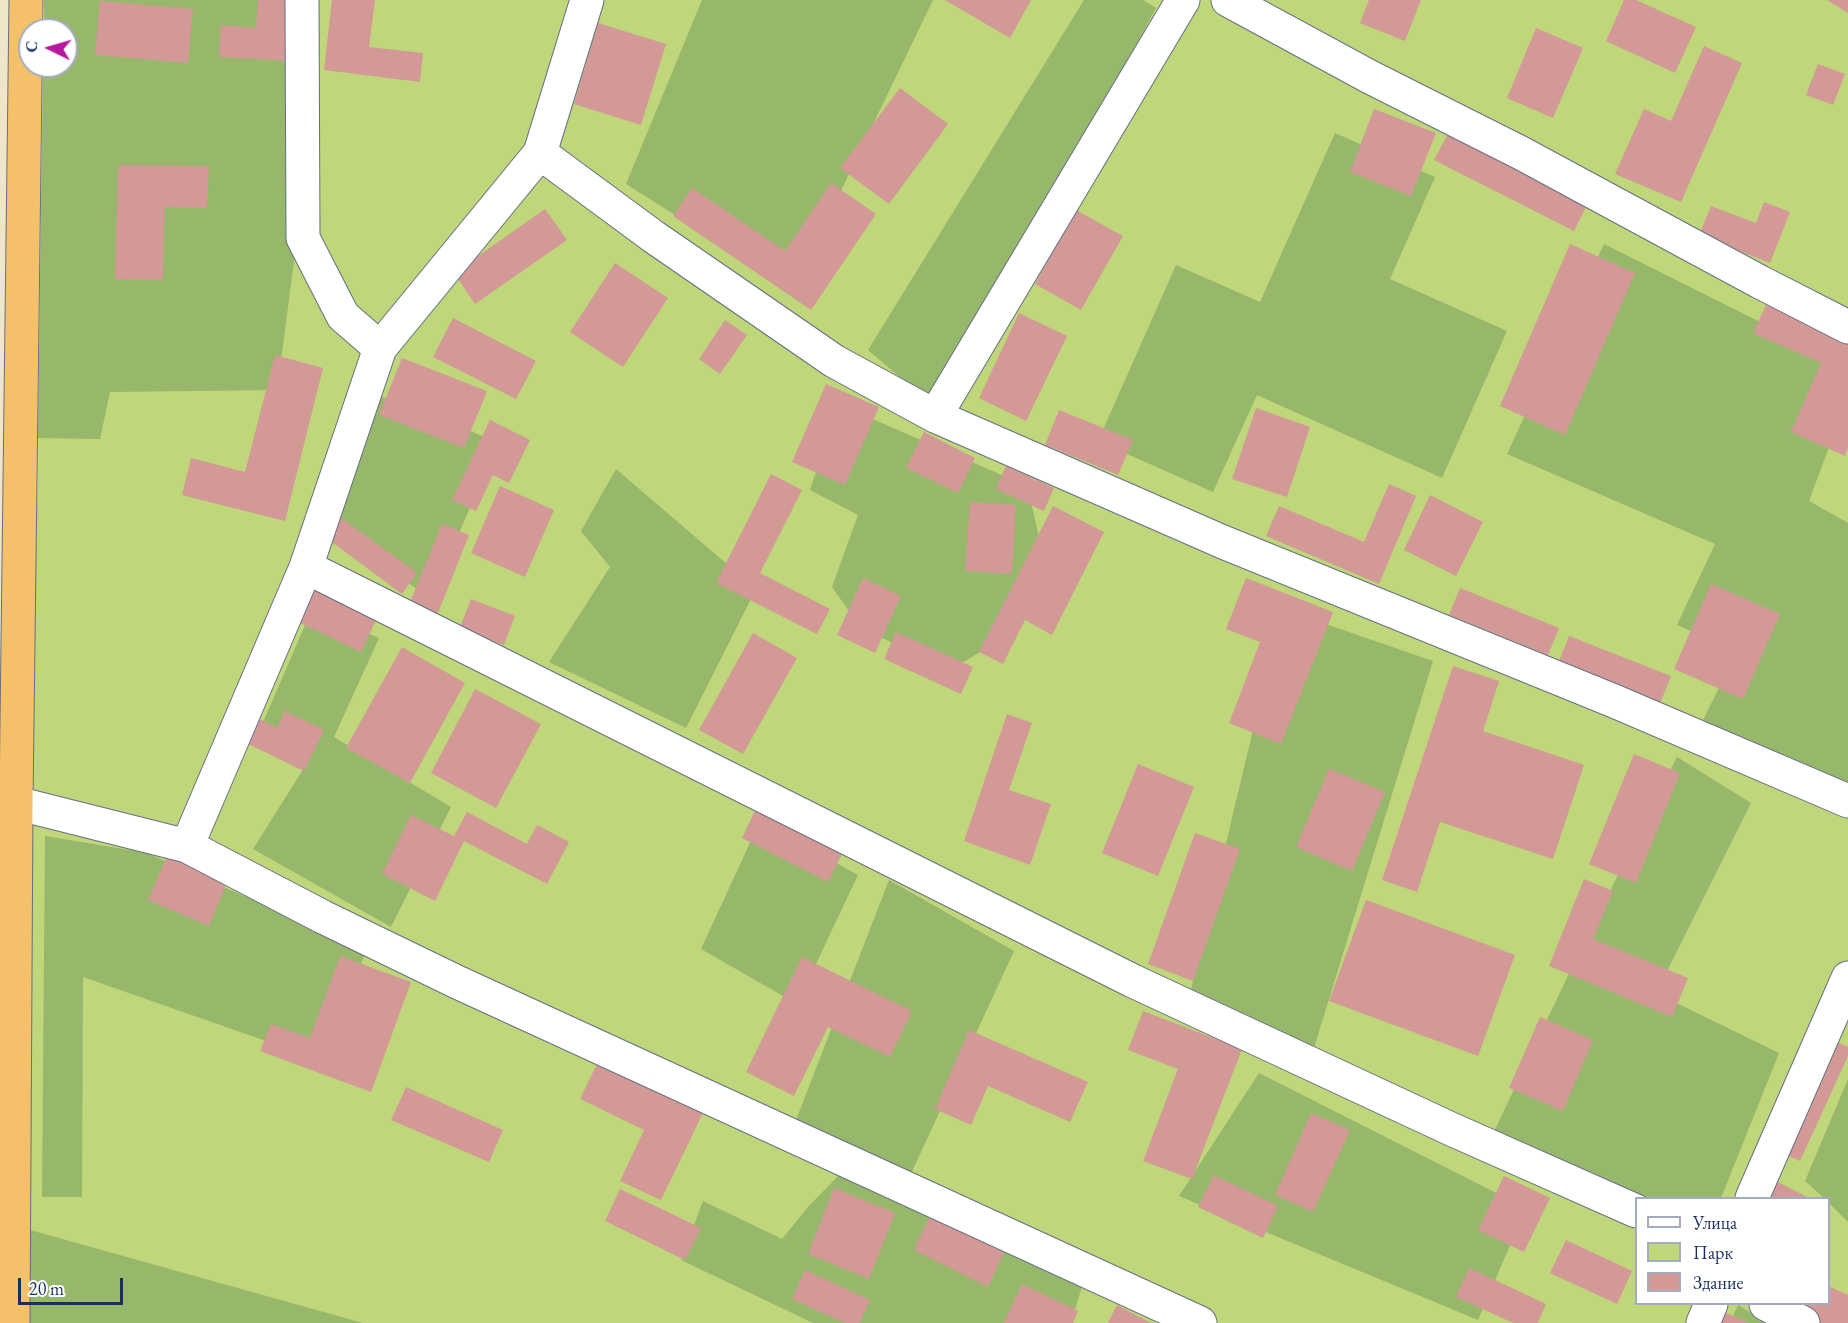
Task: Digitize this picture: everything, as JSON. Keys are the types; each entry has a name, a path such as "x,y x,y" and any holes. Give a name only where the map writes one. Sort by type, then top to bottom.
{"highway":[{"path":"13,1323 16,803 26,0"}],"lane":[{"path":"302,0 303,238 343,316 380,348"},
{"path":"187,846 306,567 380,348 540,153 587,0"},
{"path":"935,416 1183,0"},
{"path":"1228,0 1370,77 1521,153 1848,327"},
{"path":"540,153 654,237 834,361 935,416 1223,542 1603,696 1848,801"},
{"path":"306,567 1133,981 1451,1130 1635,1211"},
{"path":"16,803 187,846 457,982 1200,1323"},
{"path":"1752,1197 1848,978"},
{"path":"1703,1323 1712,1305"},
{"path":"1768,1305 1803,1323"}],"green space":[{"path":"44,0 1848,0 1848,1323 23,1323 23,948 38,476 43,78 78,78 78,18 44,18"},
{"path":"44,0 288,0 295,254 277,390 110,392 100,439 38,438 43,78 78,78 78,18 44,18"},
{"path":"702,0 933,0 808,259 797,292 626,184"},
{"path":"1084,0 1143,0 1156,8 1022,255 928,401 868,350"},
{"path":"1335,133 1435,177 1390,279 1507,331 1442,478 1257,395 1213,492 1098,441 1176,265 1260,302"},
{"path":"1604,244 1848,366 1848,396 1809,501 1848,523 1848,791 1703,720 1737,652 1677,625 1715,544 1507,454"},
{"path":"373,393 498,442 431,599 320,520"},
{"path":"838,404 1027,486 1046,566 1002,639 950,670 861,628 832,587 858,515 810,490"},
{"path":"616,469 756,589 686,728 549,662 610,567 581,531"},
{"path":"312,609 379,638 334,737 451,807 391,927 253,849 304,768 258,734"},
{"path":"1282,609 1433,661 1313,1051 1188,1002"},
{"path":"1677,757 1751,803 1656,993 1779,1053 1721,1197 1635,1198 1490,1140 1575,961"},
{"path":"760,821 858,875 797,1004 701,949"},
{"path":"45,836 147,853 366,950 326,1062 83,977 82,1197 42,1197"},
{"path":"889,880 1014,951 909,1178 796,1120"},
{"path":"1259,1073 1526,1208 1478,1320 1179,1196"},
{"path":"1848,1079 1848,1222 1830,1204 1830,1197 1823,1197 1805,1181"},
{"path":"849,1165 1084,1280 1071,1323 813,1323 681,1260 703,1201 782,1239 808,1207"},
{"path":"23,1228 363,1323 23,1323"},
{"path":"1738,1305 1768,1323 1730,1323"}],"building":[{"path":"258,0 292,0 289,61 219,57 221,25 256,28"},
{"path":"332,0 375,0 369,47 423,53 420,82 324,70"},
{"path":"945,0 1031,0 1010,38"},
{"path":"1369,0 1421,0 1405,41 1360,23"},
{"path":"1624,0 1636,0 1696,27 1675,73 1606,41"},
{"path":"1827,0 1848,0 1848,13"},
{"path":"100,1 193,9 188,63 95,55"},
{"path":"598,23 666,44 641,125 574,104"},
{"path":"1536,28 1583,48 1553,118 1507,98"},
{"path":"1704,46 1742,63 1681,202 1615,174 1644,109 1671,121"},
{"path":"1818,64 1845,74 1833,105 1806,95"},
{"path":"900,88 948,124 889,204 840,168"},
{"path":"1374,109 1436,133 1411,196 1350,172"},
{"path":"1449,132 1588,203 1574,231 1434,160"},
{"path":"118,165 209,166 207,208 165,207 163,280 115,279"},
{"path":"831,183 876,214 811,310 673,216 692,188 785,251"},
{"path":"1764,202 1790,212 1770,263 1699,235 1711,206 1756,223"},
{"path":"545,209 567,240 475,304 454,273"},
{"path":"1076,210 1123,236 1081,310 1035,284"},
{"path":"1570,244 1635,273 1565,435 1500,406"},
{"path":"615,263 668,298 623,367 570,332"},
{"path":"1766,305 1848,341 1848,448 1845,456 1791,432 1821,363 1753,333"},
{"path":"1019,313 1067,336 1026,421 979,398"},
{"path":"453,318 536,361 516,399 433,357"},
{"path":"725,320 747,335 720,374 699,359"},
{"path":"275,355 323,368 285,521 182,495 191,458 245,472"},
{"path":"402,358 487,391 464,448 379,415"},
{"path":"826,384 879,407 845,485 792,462"},
{"path":"1256,408 1310,427 1287,497 1232,479"},
{"path":"1059,410 1133,440 1118,475 1045,445"},
{"path":"490,420 530,440 509,483 493,475 476,511 452,500"},
{"path":"924,432 975,458 958,493 906,468"},
{"path":"1006,466 1054,488 1044,511 996,489"},
{"path":"771,474 802,490 760,573 830,609 817,634 716,583"},
{"path":"1389,484 1416,496 1379,584 1266,536 1279,506 1364,542"},
{"path":"500,486 554,510 525,577 471,553"},
{"path":"1430,495 1483,522 1456,576 1404,550"},
{"path":"970,502 1016,505 1012,574 965,571"},
{"path":"1053,506 1104,532 1052,635 1025,620 1003,664 979,652"},
{"path":"340,517 417,573 402,594 325,537"},
{"path":"442,524 469,535 436,618 408,607"},
{"path":"863,578 901,596 875,653 837,635"},
{"path":"1246,578 1333,612 1281,744 1229,723 1260,642 1226,629"},
{"path":"304,583 377,618 361,652 288,617"},
{"path":"1711,584 1780,614 1743,699 1674,669"},
{"path":"1460,588 1559,628 1548,655 1449,615"},
{"path":"471,599 515,616 504,645 460,628"},
{"path":"896,632 973,667 961,694 884,659"},
{"path":"753,633 797,658 743,754 699,730"},
{"path":"1569,636 1671,676 1659,706 1557,666"},
{"path":"402,647 465,683 410,783 346,748"},
{"path":"1453,666 1499,681 1483,731 1584,765 1553,859 1440,822 1417,892 1382,880"},
{"path":"475,689 541,724 496,808 431,773"},
{"path":"285,711 324,730 304,771 244,742 256,717 277,728"},
{"path":"1007,714 1032,723 1009,790 1051,804 1030,865 964,841"},
{"path":"1634,754 1680,773 1636,883 1589,864"},
{"path":"1138,764 1194,787 1158,876 1102,853"},
{"path":"1329,769 1385,792 1352,871 1296,847"},
{"path":"757,806 844,850 828,882 742,838"},
{"path":"467,812 527,844 537,825 569,842 547,884 464,841 435,901 382,874 411,815 454,836"},
{"path":"1195,833 1240,849 1193,981 1148,964"},
{"path":"168,854 228,880 209,926 148,900"},
{"path":"1584,879 1613,891 1593,939 1688,978 1672,1017 1549,966"},
{"path":"1366,900 1515,955 1478,1056 1329,1001"},
{"path":"340,956 411,982 371,1092 260,1051 271,1024 310,1038"},
{"path":"802,957 912,1011 890,1057 828,1027 794,1096 746,1072"},
{"path":"1143,1011 1242,1049 1192,1179 1143,1161 1178,1069 1128,1050"},
{"path":"1540,1017 1593,1040 1563,1111 1509,1088"},
{"path":"969,1030 1088,1082 1070,1122 988,1086 971,1125 935,1109"},
{"path":"1826,1037 1848,1047 1848,1056 1800,1161 1775,1150"},
{"path":"598,1062 703,1113 661,1200 620,1181 644,1130 580,1099"},
{"path":"406,1087 503,1130 489,1162 391,1120"},
{"path":"1311,1113 1350,1130 1313,1212 1275,1195"},
{"path":"1214,1175 1278,1206 1263,1238 1198,1207"},
{"path":"1504,1176 1550,1198 1524,1252 1478,1230"},
{"path":"1778,1182 1807,1197 1770,1197"},
{"path":"834,1188 895,1213 869,1279 808,1254"},
{"path":"620,1189 701,1228 685,1260 605,1221"},
{"path":"931,1214 1005,1251 988,1287 914,1250"},
{"path":"1566,1240 1632,1271 1617,1304 1550,1273"},
{"path":"1469,1268 1546,1304 1538,1323 1513,1323 1456,1297"},
{"path":"805,1270 870,1300 860,1323 845,1323 792,1299"},
{"path":"1022,1284 1078,1311 1073,1323 1004,1323"},
{"path":"1830,1287 1848,1295 1848,1323 1818,1323 1798,1305 1830,1305"},
{"path":"1117,1305 1151,1323 1108,1323"},
{"path":"1716,1308 1749,1323 1709,1323"}]}
